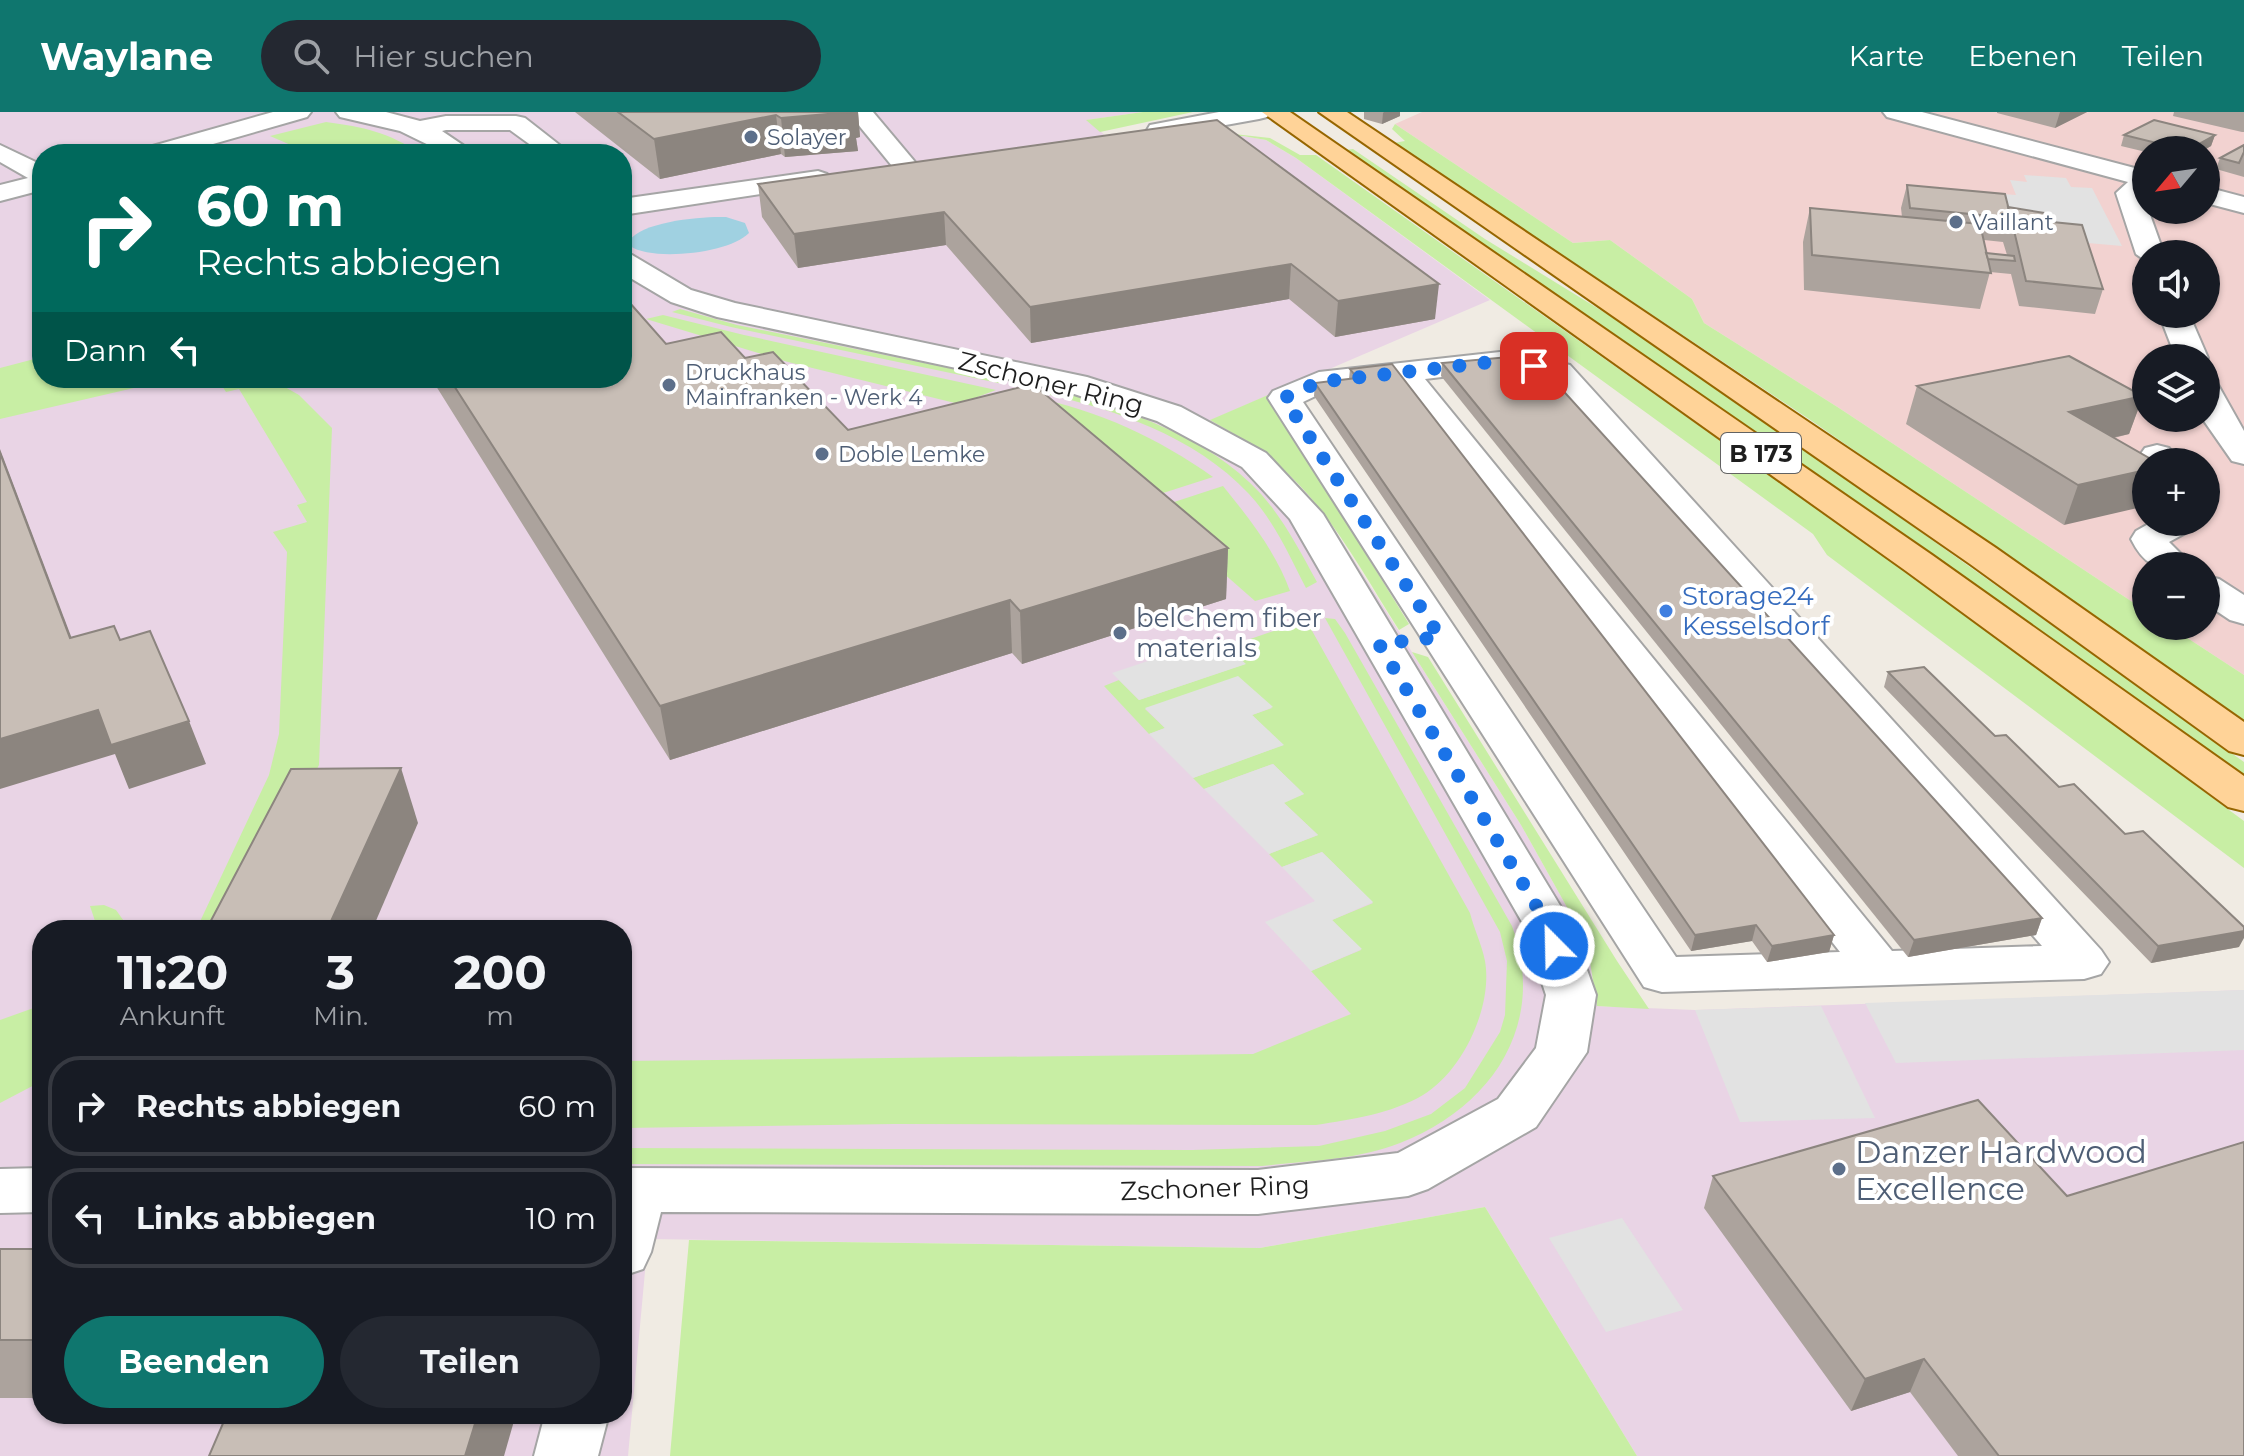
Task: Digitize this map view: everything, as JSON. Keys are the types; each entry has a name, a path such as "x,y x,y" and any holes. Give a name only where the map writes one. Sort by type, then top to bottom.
{"main road":[{"name":"B 173","path":"1274,112 1906,554 2244,797"},
{"name":"B 173","path":"1331,112 1983,556 2244,742"}],"street":[{"path":"190,144 299,112"},
{"path":"348,112 394,119 423,128 448,144"},
{"path":"860,112 906,167"},
{"path":"1136,134 1259,112"},
{"path":"1895,112 2132,176"},
{"path":"423,128 446,123 516,123 545,144"},
{"path":"210,139 221,144"},
{"path":"0,152 32,170"},
{"path":"875,171 933,163"},
{"path":"632,206 844,176"},
{"path":"0,193 32,185"},
{"path":"2220,199 2244,205"},
{"name":"Zschoner Ring","path":"632,267 681,296 728,311 1076,384 1169,414 1254,460 1305,514 1379,644 1546,922 1571,995 1561,1052 1517,1113 1408,1174 1258,1192 632,1190"},
{"path":"1509,360 1559,372 2084,962 1662,975 1284,398 1319,382 1402,372 1509,360"},
{"path":"1402,372 1879,968"},
{"path":"2220,422 2244,454"},
{"path":"2154,536 2149,539 2156,552"},
{"path":"2220,596 2244,612"},
{"path":"1379,644 1440,637"},
{"path":"0,1191 32,1190"},
{"path":"566,1456 574,1424"}],"shaded area":[{"path":"0,112 1143,112 1087,120 1126,153 1243,136 1266,140 1296,158 1490,300 1211,420 1265,453 1305,491 1335,530 1521,825 1587,943 1597,1006 1695,1010 2244,990 2244,1456 1637,1456 1485,1207 1260,1248 648,1239 632,1413 632,920 32,920 32,1424 631,1424 628,1456 0,1456"},
{"path":"1422,112 2244,112 2244,675 2190,640 2220,640 2220,552 2132,552 2132,602 1839,408 1704,323 1692,299 1610,240 1573,243 1395,124"},
{"path":"2024,175 2066,178 2071,187 2092,188 2122,246 2065,241 2053,216 1917,206 1911,187 2016,195 2010,180 2027,182"},
{"path":"1217,638 1246,664 1139,700 1112,673"},
{"path":"1238,676 1273,707 1252,715 1284,745 1193,778 1149,734 1165,728 1145,708"},
{"path":"1273,764 1304,794 1284,803 1318,835 1269,854 1204,789"},
{"path":"1322,852 1373,902 1332,920 1362,949 1311,971 1265,922 1315,901 1282,867"},
{"path":"2244,990 2244,1050 1896,1063 1865,1003"},
{"path":"1821,1006 1875,1118 1740,1122 1695,1010"},
{"path":"1622,1218 1683,1310 1606,1332 1549,1238"}],"green space":[{"path":"1143,112 1193,112 1100,132 1086,120"},
{"path":"326,122 375,132 405,144 288,144 270,136"},
{"path":"1395,124 1573,243 1610,240 1692,299 1704,323 1839,408 2132,602 2132,640 2190,640 2244,675 2244,720 1809,419 1394,143 1405,141 1392,129"},
{"path":"1234,134 1270,138 1300,155 1316,155 1906,572 2244,821 2244,868 1827,555 1813,534 1296,158 1266,140 1243,136 1126,154"},
{"path":"1353,149 1485,239 1633,330 1752,412 2244,762 2244,776 1952,568 1345,150"},
{"path":"680,309 737,325 1003,379 1003,384 672,312"},
{"path":"663,315 996,390 959,404 788,362 646,319"},
{"path":"32,360 32,388 134,388 0,419 0,368"},
{"path":"223,388 287,388 299,395 332,428 319,765 238,920 201,920 269,775 279,734 287,552 273,532 307,522 297,505 307,502 239,389 226,392"},
{"path":"1048,388 1162,426 1215,455 1261,494 1291,536 1317,582 1306,588 1258,504 1204,456 1178,440 1123,416 1037,392"},
{"path":"1268,395 1409,624 1399,630 1339,535 1304,490 1257,448 1210,420"},
{"path":"1031,397 1126,427 1171,450 1213,477 1160,494"},
{"path":"1223,486 1270,549 1290,591 1255,601 1173,529 1171,503"},
{"path":"1325,618 1335,619 1345,633 1512,926 1521,962 1523,996 1517,1028 1504,1058 1485,1084 1461,1108 1433,1127 1384,1149 1332,1159 1262,1166 632,1164 632,1148 1192,1150 1319,1146 1385,1131 1431,1114 1465,1088 1500,1032 1505,1015 1507,961 1500,932"},
{"path":"1306,620 1470,913 1485,961 1484,998 1472,1036 1451,1070 1437,1084 1423,1095 1385,1111 1316,1125 894,1124 632,1128 632,1061 1253,1054 1351,1014 1311,971 1361,950 1332,920 1373,903 1322,852 1282,867 1269,854 1318,835 1283,802 1304,794 1273,764 1204,789 1193,778 1283,745 1252,715 1272,708 1145,709 1165,728 1149,734 1104,686 1119,680 1139,700 1245,664 1227,647"},
{"path":"1412,652 1428,657 1649,1009 1597,1006 1587,943 1521,825"},
{"path":"104,905 116,910 123,920 95,920 90,906"},
{"path":"32,1009 32,1086 0,1103 0,1020"},
{"path":"1485,1207 1637,1456 670,1456 689,1240 1260,1248"}],"water":[{"path":"726,217 745,223 749,233 726,246 691,253 656,254 632,247 632,238 646,229 659,224"}],"building":[{"path":"618,112 851,112 781,118 776,115 654,139"},
{"path":"1217,120 1439,284 1338,301 1291,264 1030,307 944,212 794,234 758,184"},
{"path":"2154,120 2215,135 2132,137 2124,135"},
{"path":"2244,145 2239,163 2220,158"},
{"path":"1907,185 2005,194 2011,218 1910,208"},
{"path":"2008,207 2044,213 2047,222 2011,218"},
{"path":"1810,208 1980,224 1991,273 1812,255"},
{"path":"2011,218 2082,225 2103,289 2026,281"},
{"path":"1986,253 2014,256 2015,261 1988,259"},
{"path":"632,305 666,344 721,332 745,358 773,352 848,430 1033,384 1228,548 1020,611 1010,600 660,706 455,388 632,388"},
{"path":"1520,356 1528,364 1538,363 2042,918 1914,940 1442,363"},
{"path":"2069,356 2132,390 2132,398 2069,412 2132,448 2132,473 2078,485 1917,386"},
{"path":"1392,364 1834,935 1772,946 1756,925 1695,935 1315,383 1357,378 1350,369"},
{"path":"0,453 70,638 114,626 120,640 150,631 189,721 111,745 98,710 0,739"},
{"path":"1924,667 1995,736 2006,735 2059,787 2074,784 2125,834 2143,831 2244,927 2244,931 2158,946 1888,672"},
{"path":"401,768 332,920 211,920 291,769"},
{"path":"1978,1100 2067,1196 2244,1142 2244,1456 1999,1456 1924,1359 1865,1379 1713,1176"},
{"path":"0,1249 32,1249 32,1340 0,1340"},
{"path":"223,1424 475,1424 465,1456 209,1456"}],"place":[{"name":"Solayer","path":"751,137"},
{"name":"Vaillant","path":"1956,222"},
{"name":"Druckhaus Mainfranken - Werk 4","path":"669,385"},
{"name":"Doble Lemke","path":"822,454"},
{"name":"Storage24 Kesselsdorf","path":"1666,611"},
{"name":"belChem fiber materials","path":"1120,633"},
{"name":"Danzer Hardwood Excellence","path":"1839,1169"}],"route":[{"path":"1534,366 1509,360 1319,382 1284,398 1440,637 1379,644 1546,922 1554,946"}]}
